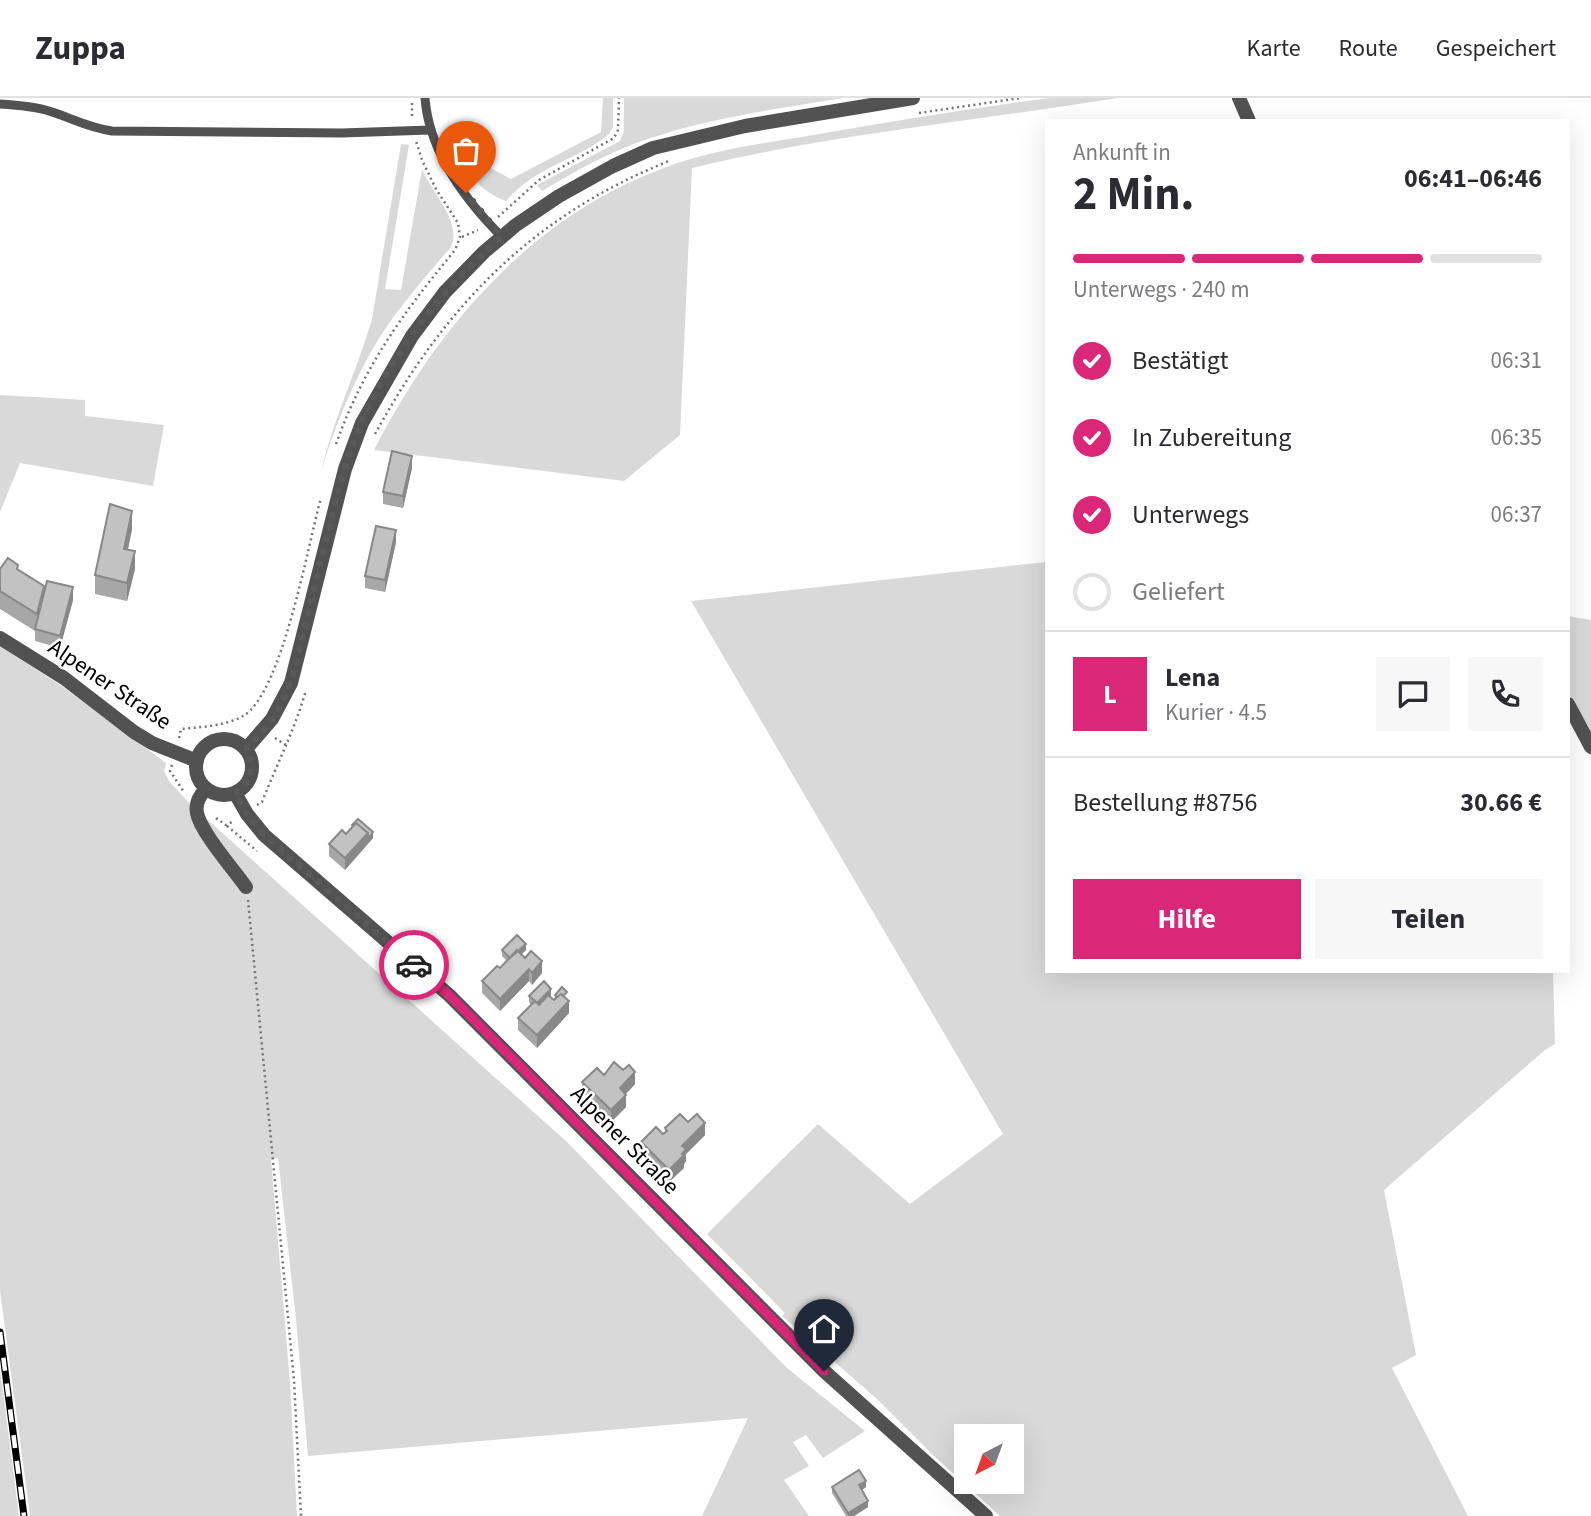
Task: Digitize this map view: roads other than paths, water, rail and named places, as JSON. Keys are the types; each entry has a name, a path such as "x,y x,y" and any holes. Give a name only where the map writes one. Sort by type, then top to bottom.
{"street":[{"path":"246,749 272,719 290,683 345,468 362,423 426,316 460,275 502,237 559,196 653,148 734,128 913,98"},
{"path":"1240,98 1248,119"},
{"name":"Alpener Straße","path":"0,638 64,678 134,732 197,761"},
{"path":"1570,708 1591,747"},
{"path":"221,739 230,740 246,749 252,765 252,774 243,789 220,795 206,789 198,776 197,761 205,746 221,739"},
{"path":"206,789 199,797 197,805 201,825 246,887"},
{"name":"Alpener Straße","path":"235,793 264,835 449,995 824,1371 986,1516"}],"lane":[{"path":"425,98 430,130 445,163 489,224 502,237"},
{"path":"0,104 42,109 89,127 111,131 316,134 430,130"}],"railway":[{"path":"0,1332 24,1516"}]}
